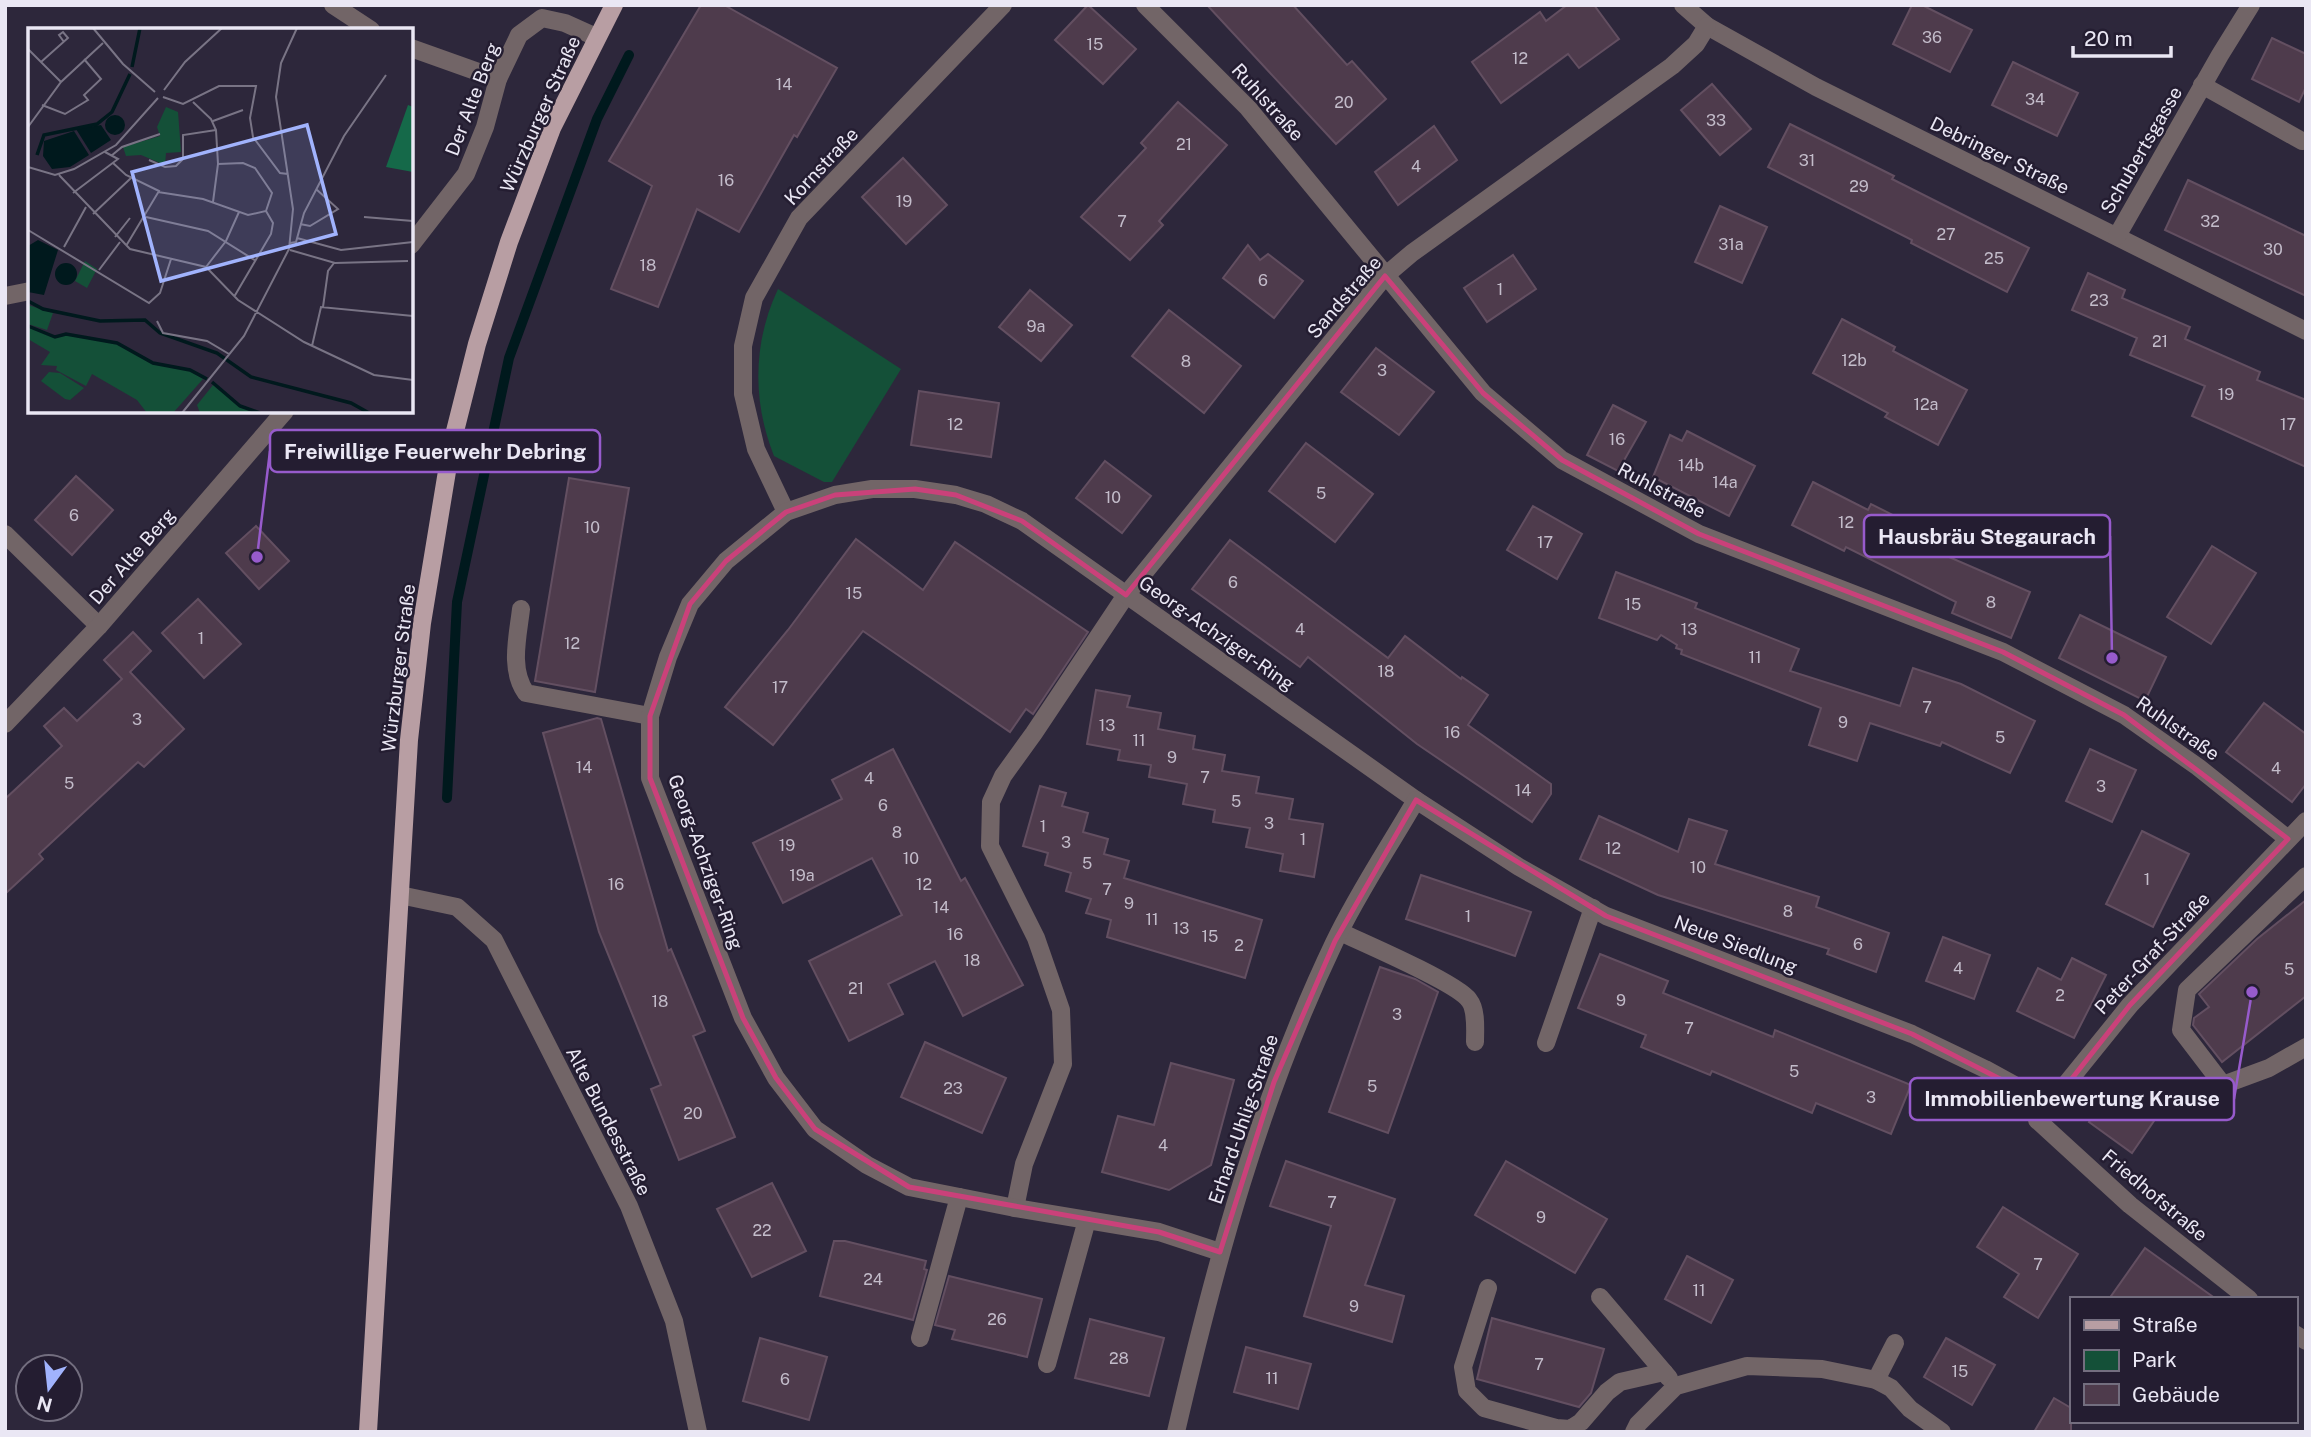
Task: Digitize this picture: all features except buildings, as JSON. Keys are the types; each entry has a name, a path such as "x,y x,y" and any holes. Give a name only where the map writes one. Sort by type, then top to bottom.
{"main road":[{"name":"Würzburger Straße","path":"368,1432 412,714 422,623 451,447 477,344 509,242 552,128 614,5"}],"street":[{"path":"332,5 367,28"},
{"name":"Kornstraße","path":"786,512 756,449 743,394 743,346 754,298 799,218 1003,5"},
{"name":"Ruhlstraße","path":"1144,5 1248,108 1483,393 1562,460 1699,534 2003,652 2124,715 2198,767 2288,839"},
{"name":"Debringer Straße","path":"1683,5 1707,26 1816,88 2306,331"},
{"name":"Schubertsgasse","path":"2117,236 2251,5"},
{"name":"Der Alte Berg","path":"413,240 466,174 485,127 498,79 519,35 542,18 565,23 596,37"},
{"name":"Sandstraße","path":"1015,1209 1024,1164 1063,1064 1061,1010 1036,937 990,846 991,802 1003,776 1126,595 1385,276 1412,253 1672,66 1696,44 1707,26"},
{"path":"413,49 498,79"},
{"name":"Schubertsgasse","path":"2202,86 2302,141"},
{"path":"5,296 28,291"},
{"name":"Der Alte Berg","path":"5,724 99,626 283,413"},
{"name":"Georg-Achziger-Ring","path":"1220,1252 1159,1232 1015,1209 909,1187 867,1166 816,1129 776,1078 743,1018 650,778 650,716 668,657 690,604 726,561 786,512 835,495 872,489 915,489 956,495 985,504 1022,521 1416,800"},
{"path":"5,534 99,626"},
{"path":"521,609 515,667 520,684 526,692 650,716"},
{"name":"Neue Siedlung","path":"1416,800 1520,867 1619,921 1912,1034 2051,1105"},
{"name":"Erhard-Uhlig-Straße","path":"1176,1432 1220,1252 1275,1082 1340,932 1416,800"},
{"name":"Peter-Graf-Straße","path":"2037,1120 2130,1005 2306,821"},
{"path":"2306,876 2187,990 2181,1030 2223,1085 2269,1068 2306,1047"},
{"name":"Alte Bundesstraße","path":"400,895 457,907 494,940 629,1206 674,1321 698,1432"},
{"path":"1546,1042 1593,908"},
{"path":"1340,932 1451,986 1470,1000 1475,1042"},
{"name":"Friedhofstraße","path":"2037,1120 2130,1205 2246,1297"},
{"path":"920,1338 959,1197"},
{"path":"1047,1364 1087,1220"},
{"path":"1488,1288 1463,1367 1467,1391 1484,1408 1556,1428 1570,1429 1581,1422 1620,1382 1670,1379 1747,1366 1822,1369 1876,1381 1891,1388 1910,1409 1942,1432"},
{"path":"1600,1297 1670,1379"},
{"path":"1876,1381 1895,1343"},
{"path":"1634,1432 1670,1379"}],"highlighted area":[{"path":"1385,276 1483,393 1562,460 1699,534 2003,652 2124,715 2288,839 2130,1005 2051,1105 1912,1034 1606,916 1416,800 1335,941 1274,1082 1220,1252 1159,1232 909,1187 815,1129 776,1078 743,1018 650,778 650,716 690,604 726,561 786,512 835,495 915,489 956,495 1022,521 1126,595"}],"green space":[{"path":"778,289 901,369 832,482 824,482 774,456 767,435 758,372 764,330"}],"waterway":[{"path":"447,798 457,602 509,358 597,119 629,55"}],"place":[{"name":"Freiwillige Feuerwehr Debring","path":"257,557"},
{"name":"Hausbräu Stegaurach","path":"2112,658"},
{"name":"Immobilienbewertung Krause","path":"2252,992"}]}
